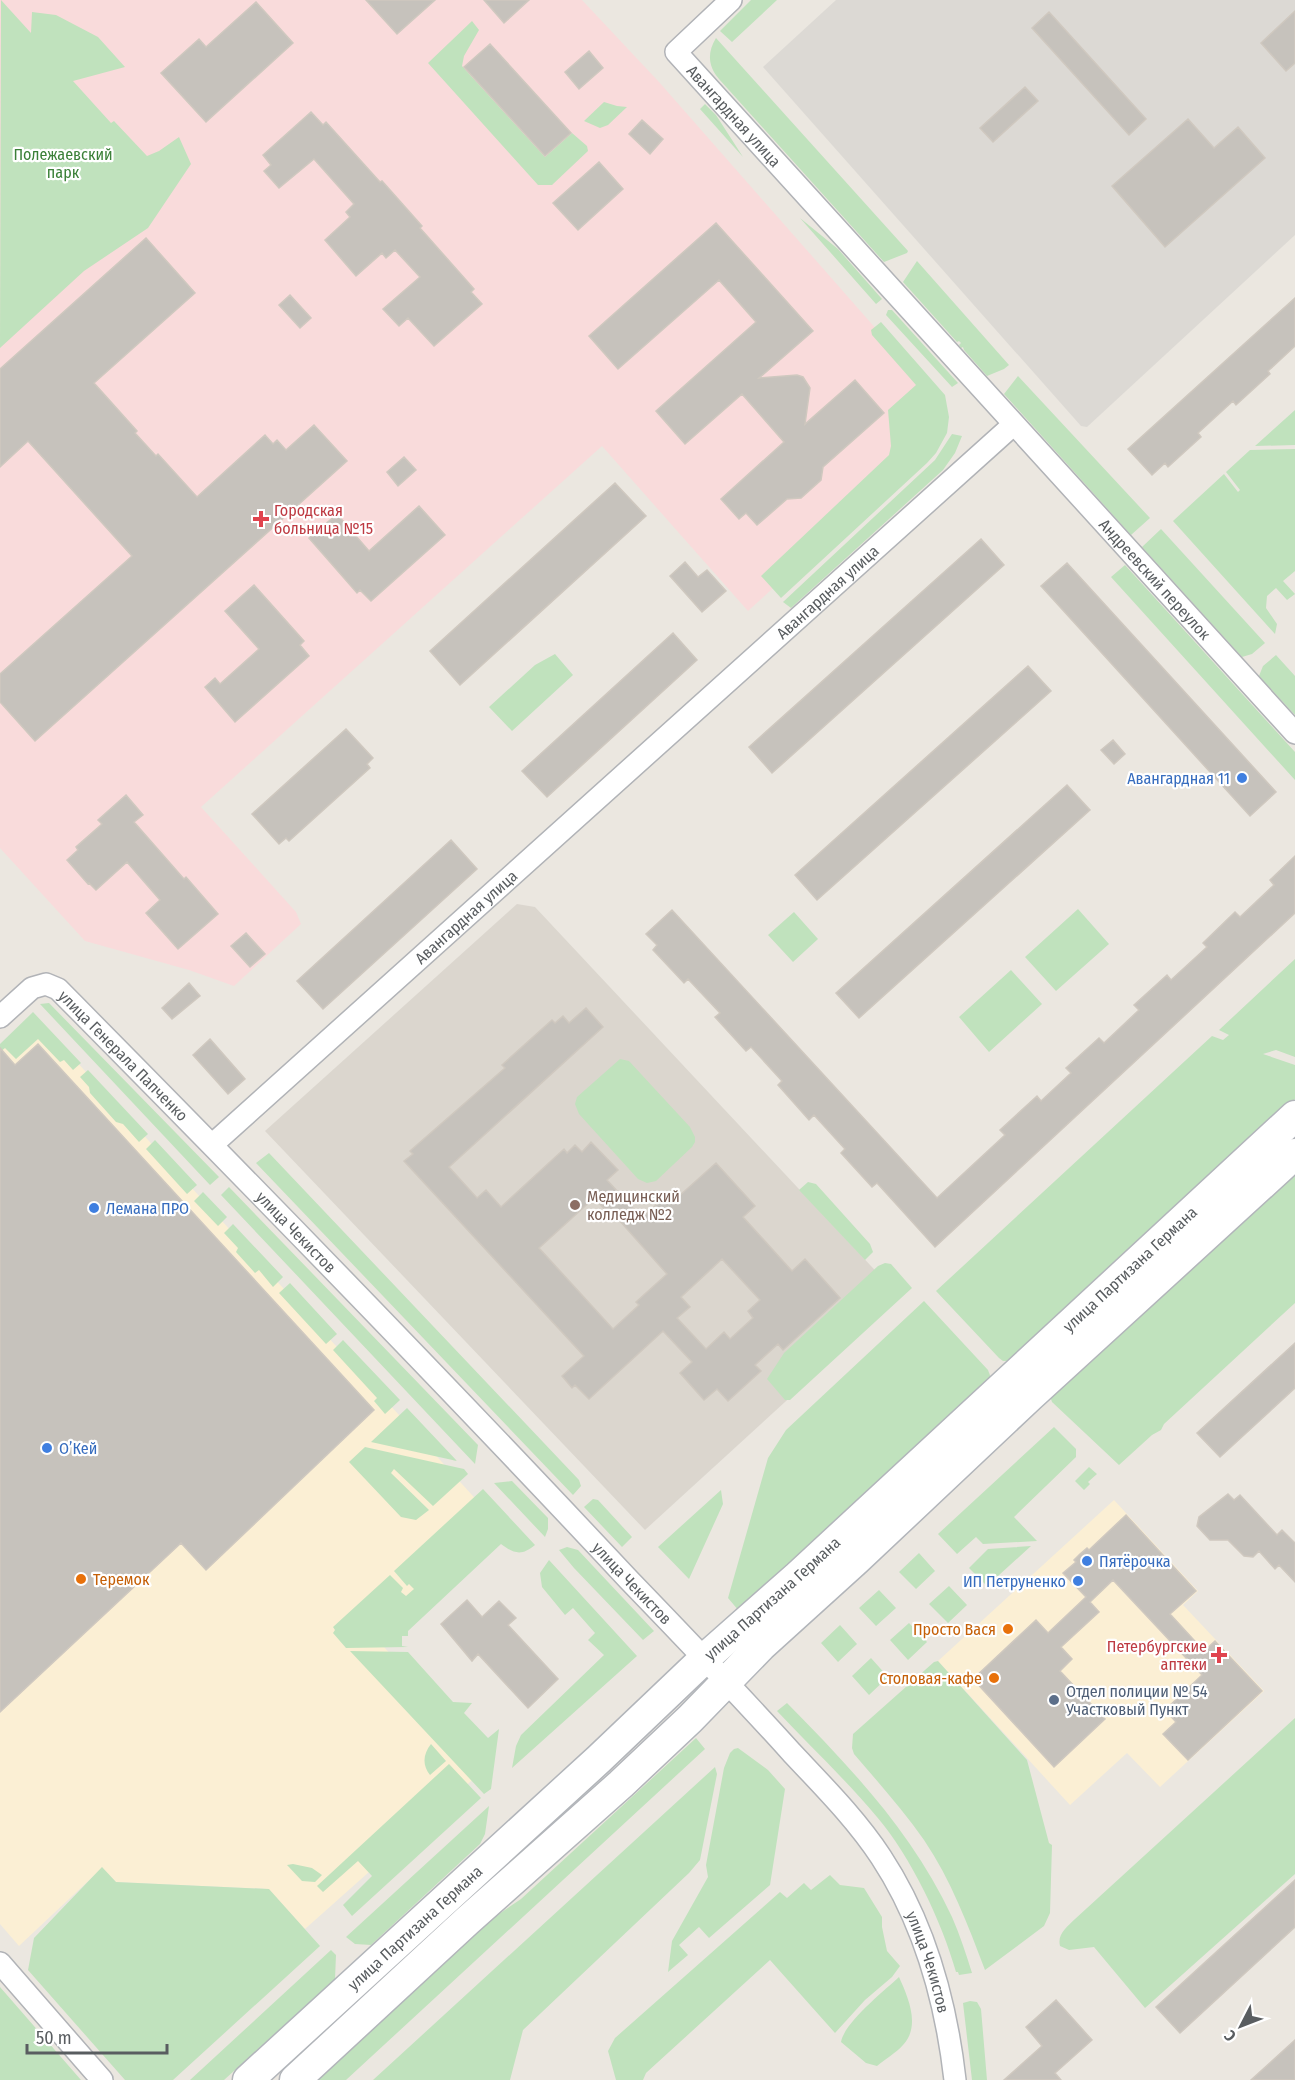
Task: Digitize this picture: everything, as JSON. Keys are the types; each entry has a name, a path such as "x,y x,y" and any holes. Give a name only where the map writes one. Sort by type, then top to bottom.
{"main road":[{"name":"улица Партизана Германа","path":"248,2080 1295,1116"},
{"name":"улица Партизана Германа","path":"295,2080 467,1921 629,1776 690,1719 761,1646 1295,1154"}],"street":[{"name":"Авангардная улица","path":"213,1144 1013,425 676,52 731,0"},
{"name":"Андреевский переулок","path":"1013,425 1295,733"},
{"name":"улица Генерала Папченко","path":"0,1017 32,988 46,984 58,989 213,1144"},
{"name":"улица Чекистов","path":"213,1144 726,1682 838,1802 881,1856 897,1883 924,1941 934,1971 941,1996 955,2080"},
{"path":"0,1963 102,2080"}],"shaded area":[{"name":"Городская больница №15","path":"0,0 582,0 659,82 936,397 938,438 748,611 602,446 201,807 296,912 301,924 234,986 189,970 85,941 0,848"},
{"path":"836,0 1295,0 1295,235 1087,427 1081,426 763,67"},
{"name":"Медицинский колледж №2","path":"517,904 535,907 900,1297 645,1530 265,1131"},
{"path":"33,1014 493,1518 371,1632 488,1766 305,1929 268,1889 116,1882 102,1868 19,1946 0,1924 0,1050"},
{"path":"1114,1500 1198,1591 1183,1605 1264,1691 1160,1787 1127,1753 1070,1805 938,1661"}],"green space":[{"name":"Полежаевский парк","path":"1,0 31,33 32,12 56,15 98,37 125,67 73,81 111,123 114,121 147,156 159,151 179,137 191,164 148,228 84,271 0,348"},
{"path":"751,0 777,0 732,42 720,31"},
{"path":"472,21 479,30 464,56 462,66 545,157 572,133 587,146 588,151 552,185 538,185 428,63"},
{"path":"716,38 908,251 907,253 884,262 719,79 710,59"},
{"path":"604,102 627,107 608,125 600,128 584,121"},
{"path":"705,104 716,115 743,157 700,109"},
{"path":"800,218 838,249 882,299 876,304"},
{"path":"917,261 1009,365 987,376 963,347 961,348 959,345 961,343 957,342 903,282"},
{"path":"888,310 892,310 958,383 952,387 886,315"},
{"path":"881,322 945,395 949,417 947,433 936,453 927,463 781,598 761,576 889,455 891,446 888,410 916,385 872,335 871,330"},
{"path":"1018,376 1150,518 1131,535 1004,394"},
{"path":"1295,410 1295,445 1255,446"},
{"path":"952,434 962,436 955,453 943,470 791,608 783,602 935,460"},
{"path":"1295,449 1295,571 1283,581 1295,594 1287,600 1276,588 1267,596 1266,608 1277,624 1275,634 1173,521 1224,474 1238,492 1240,490 1226,472 1250,450"},
{"path":"1161,529 1265,643 1252,654 1242,657 1142,547"},
{"path":"1125,565 1295,752 1295,780 1111,577"},
{"path":"555,654 573,675 512,731 489,707 535,665"},
{"path":"1276,655 1295,676 1295,715 1259,676 1263,666"},
{"path":"1078,909 1109,944 1056,991 1025,957"},
{"path":"794,912 818,939 793,962 768,935"},
{"path":"1295,959 1295,1057 1276,1050 1263,1054 1295,1065 1295,1099 1011,1361 1003,1361 936,1291 1212,1036 1223,1040 1229,1035 1219,1030"},
{"path":"1011,970 1042,1004 989,1052 959,1017"},
{"path":"49,1003 219,1177 210,1185 40,1004"},
{"path":"33,1012 81,1063 73,1070 64,1060 60,1062 38,1039 16,1059 5,1048 0,1052 0,1044"},
{"path":"620,1059 629,1061 690,1127 695,1137 692,1147 656,1181 647,1183 638,1179 579,1114 575,1104 577,1097"},
{"path":"88,1070 148,1134 139,1142 123,1124 116,1122 90,1093 89,1087 80,1077"},
{"path":"155,1140 197,1185 187,1194 146,1149"},
{"path":"269,1153 579,1480 581,1486 573,1495 256,1163"},
{"path":"1295,1169 1295,1303 1164,1424 1161,1430 1152,1435 1119,1465 1052,1402 1050,1396"},
{"path":"808,1182 816,1184 870,1244 873,1252 865,1260 799,1190"},
{"path":"229,1187 478,1445 475,1464 221,1195"},
{"path":"203,1192 227,1217 218,1226 194,1201"},
{"path":"233,1224 283,1277 273,1287 259,1270 255,1273 236,1252 238,1248 224,1233"},
{"path":"885,1263 891,1264 912,1288 790,1400 785,1400 767,1379 784,1353 878,1266"},
{"path":"290,1283 337,1334 326,1344 279,1293"},
{"path":"924,1301 988,1370 991,1378 739,1611 728,1598 768,1458 786,1430"},
{"path":"343,1340 400,1400 385,1414 374,1401 377,1398 333,1350"},
{"path":"407,1408 457,1461 371,1442"},
{"path":"1054,1427 1076,1449 1076,1457 1014,1517 1037,1541 983,1544 976,1537 957,1554 938,1534"},
{"path":"365,1447 464,1469 468,1474 433,1506 394,1469 391,1473 429,1510 416,1520 401,1517 349,1462"},
{"path":"1089,1467 1097,1474 1088,1482 1090,1484 1084,1490 1075,1481"},
{"path":"512,1481 548,1518 545,1537 494,1483"},
{"path":"483,1489 535,1545 526,1551 518,1552 501,1544 408,1631 408,1636 402,1636 402,1646 408,1647 346,1648 333,1633 335,1630 333,1627 390,1575 403,1588 401,1592 406,1596 414,1589 409,1584 407,1586 394,1571"},
{"path":"721,1490 723,1504 689,1579 658,1547"},
{"path":"593,1499 598,1500 632,1537 622,1547 584,1507"},
{"path":"1031,1546 987,1586 969,1568 988,1549"},
{"path":"567,1547 578,1550 654,1631 643,1640 559,1550"},
{"path":"919,1553 935,1571 916,1589 899,1572"},
{"path":"549,1560 637,1656 512,1768 516,1746 521,1735 604,1655 588,1640 595,1633 573,1608 565,1615 542,1587 540,1573"},
{"path":"949,1586 967,1605 948,1623 929,1604"},
{"path":"879,1590 896,1608 876,1626 859,1608"},
{"path":"909,1623 927,1642 908,1660 890,1640"},
{"path":"840,1625 857,1644 838,1662 821,1643"},
{"path":"350,1651 408,1652 453,1702 472,1703 464,1713 488,1738 499,1729 491,1789 484,1794"},
{"path":"871,1658 888,1677 869,1695 852,1676"},
{"path":"938,1661 1027,1760 1049,1843 1052,1845 1050,1913 1044,1926 985,1970 958,1903 934,1855 908,1818 854,1754 852,1748 853,1734 934,1662"},
{"path":"787,1703 857,1777 919,1857 952,1917 972,1973 959,1975 956,1972 934,1912 913,1870 890,1833 853,1790 777,1711"},
{"path":"1295,1718 1295,1874 1145,2008 1094,1947 1069,1950 1060,1946 1061,1934 1069,1925"},
{"path":"696,1738 705,1749 346,2080 312,2080 477,1929 521,1899"},
{"path":"431,1744 446,1761 430,1775 424,1759"},
{"path":"738,1748 768,1770 785,1789 770,1885 709,1938 699,1927 679,1945 688,1955 668,1972 672,1941 708,1877 706,1865 724,1768 730,1753"},
{"path":"449,1764 481,1798 352,1916 343,1905 372,1876 358,1861 323,1892 317,1886"},
{"path":"715,1767 717,1774 700,1860 523,2030 510,2080 373,2080"},
{"path":"489,1806 485,1834 480,1844 371,1945 355,1944 346,1937"},
{"path":"287,1865 312,1868 322,1875 315,1882 302,1881"},
{"path":"102,1867 116,1882 269,1889 320,1946 173,2080 125,2080 28,1970 34,1938"},
{"path":"830,1875 840,1885 864,1888 882,1917 887,1951 900,1966 892,1977 865,2000 835,2033 770,1960 646,2073 643,2080 616,2080 608,2051 615,2038 780,1892 787,1898 804,1883 811,1890"},
{"path":"331,1950 336,1955 335,1979 224,2080 190,2080"},
{"path":"899,1977 911,2011 911,2029 908,2037 900,2048 877,2066 866,2063 841,2042 844,2034 866,2008"},
{"path":"0,1987 81,2080 0,2080"},
{"path":"977,2002 981,2009 987,2080 972,2080 963,2003"}],"building":[{"path":"366,0 435,0 397,34"},
{"path":"484,0 529,0 504,23"},
{"path":"256,2 293,43 206,122 161,73 199,39 206,47"},
{"path":"1295,11 1295,63 1286,71 1261,43"},
{"path":"1049,12 1146,119 1129,135 1032,28"},
{"path":"490,44 571,133 545,156 464,67"},
{"path":"589,51 603,68 579,89 565,72"},
{"path":"1025,87 1038,101 993,142 980,128"},
{"path":"311,112 323,125 326,122 380,182 382,181 474,289 471,292 482,304 434,346 408,318 399,326 383,309 420,277 395,250 386,258 382,253 356,276 325,240 350,217 346,212 354,204 314,159 279,188 264,171 271,165 263,155"},
{"path":"1188,119 1214,148 1238,127 1265,158 1165,247 1112,186"},
{"path":"642,120 663,139 650,154 629,134"},
{"path":"599,162 623,189 578,230 553,203"},
{"path":"716,223 813,331 759,378 797,375 803,377 810,388 805,424 855,380 884,413 823,467 821,480 801,498 787,499 757,525 746,513 739,519 721,499 784,442 742,394 685,444 656,411 756,322 719,280 618,369 589,336"},
{"path":"146,238 195,293 94,383 137,431 135,433 156,456 158,454 197,497 265,435 273,444 277,440 286,450 314,425 347,461 35,741 0,702 0,674 132,556 28,441 0,467 0,369"},
{"path":"290,295 311,318 300,328 279,305"},
{"path":"1295,298 1295,346 1268,371 1270,374 1236,405 1233,401 1198,433 1201,437 1168,467 1165,463 1152,475 1128,449"},
{"path":"404,457 416,470 398,486 387,472"},
{"path":"615,483 646,516 460,685 430,651"},
{"path":"419,506 445,535 371,601 360,590 357,593 309,538 337,514 369,551"},
{"path":"981,539 1004,565 772,773 749,747"},
{"path":"685,562 698,577 707,570 726,591 702,612 670,576"},
{"path":"1067,563 1276,792 1250,816 1041,586"},
{"path":"254,585 304,641 300,645 309,656 235,722 205,687 215,678 220,684 259,649 225,611"},
{"path":"673,633 697,660 547,797 522,771"},
{"path":"1028,666 1051,691 817,900 795,875"},
{"path":"346,729 373,758 367,764 370,768 289,841 286,838 279,844 252,814"},
{"path":"1113,740 1125,754 1114,764 1101,750"},
{"path":"1067,785 1090,810 859,1018 836,993"},
{"path":"126,795 143,815 134,822 218,914 178,949 146,913 160,900 127,862 96,890 67,860 78,850 76,847 102,824 98,820"},
{"path":"451,840 477,869 323,1009 297,981"},
{"path":"1295,856 1295,913 935,1247 877,1183 872,1187 841,1153 845,1149 814,1115 809,1120 778,1085 782,1081 751,1047 746,1051 715,1017 720,1013 688,979 684,983 653,950 657,945 646,934 672,910 937,1198 1005,1135 1000,1130 1037,1096 1041,1101 1071,1073 1066,1068 1099,1038 1104,1043 1139,1010 1134,1005 1167,975 1171,980 1207,947 1203,943 1235,912 1240,917 1274,885 1270,880"},
{"path":"246,933 265,954 250,967 231,946"},
{"path":"189,983 200,996 172,1019 162,1008"},
{"path":"586,1008 603,1027 449,1167 477,1198 486,1190 501,1207 564,1149 567,1153 575,1145 582,1152 591,1142 618,1170 607,1180 642,1218 672,1190 678,1197 716,1163 755,1206 743,1217 792,1271 805,1259 840,1298 783,1350 778,1344 755,1365 761,1371 728,1401 717,1389 704,1400 680,1373 692,1362 663,1331 589,1399 575,1385 572,1388 562,1376 584,1356 404,1161 413,1154 410,1151 505,1068 502,1065 552,1020 555,1023 563,1016 569,1023","holes":["594,1198 617,1222 619,1220 667,1274 636,1302 639,1305 613,1329 539,1248","722,1259 760,1300 748,1311 753,1318 730,1339 724,1332 706,1349 677,1318 690,1307 681,1297"]},
{"path":"210,1039 245,1079 228,1094 193,1055"},
{"name":"Лемана ПРО","path":"38,1044 374,1410 206,1570 181,1543 0,1712 0,1048 15,1065"},
{"path":"1295,1343 1295,1388 1220,1457 1197,1433"},
{"path":"1228,1494 1234,1500 1240,1495 1277,1535 1282,1530 1295,1543 1295,1582 1279,1565 1275,1569 1259,1551 1253,1557 1244,1556 1228,1540 1210,1540 1197,1526 1199,1517"},
{"path":"1126,1515 1196,1591 1170,1614 1204,1651 1215,1641 1262,1691 1188,1760 1163,1734 1176,1722 1165,1710 1202,1675 1113,1580 1090,1602 1099,1612 1061,1647 1072,1659 1060,1671 1105,1719 1054,1767 973,1679 1036,1620 1048,1633 1086,1597 1063,1573 1076,1562 1074,1560 1080,1554 1087,1548 1089,1550"},
{"path":"467,1600 482,1617 499,1601 516,1618 508,1625 558,1679 528,1708 478,1654 472,1661 441,1624"},
{"path":"1295,1880 1295,1927 1180,2033 1156,2007"},
{"path":"1056,2000 1092,2040 1055,2073 1061,2080 1004,2080 1042,2046 1026,2027"},
{"path":"1295,2040 1295,2080 1251,2080"}],"place":[{"name":"Городская больница №15","path":"261,519"},
{"name":"Авангардная 11","path":"1242,778"},
{"name":"Медицинский колледж №2","path":"575,1205"},
{"name":"Лемана ПРО","path":"94,1208"},
{"name":"О’Кей","path":"47,1448"},
{"name":"Пятёрочка","path":"1087,1561"},
{"name":"Теремок","path":"81,1579"},
{"name":"ИП Петруненко","path":"1078,1581"},
{"name":"Просто Вася","path":"1008,1629"},
{"name":"Петербургские аптеки","path":"1219,1655"},
{"name":"Столовая-кафе","path":"994,1678"},
{"name":"Отдел полиции № 54 Участковый Пункт","path":"1054,1700"}]}
